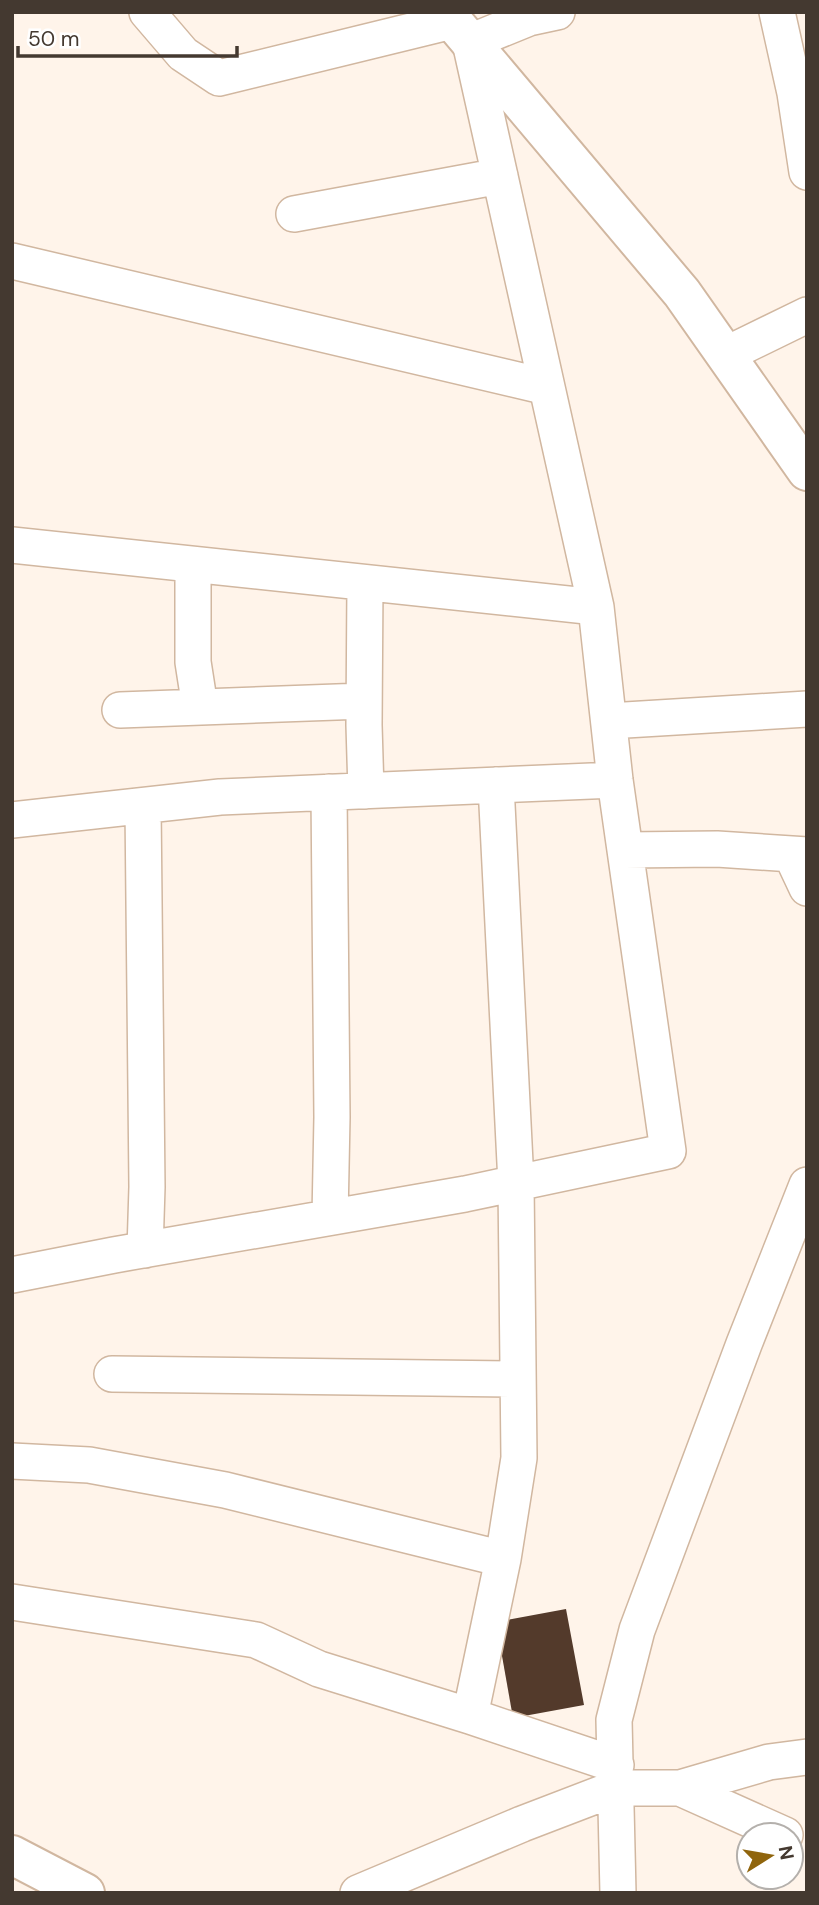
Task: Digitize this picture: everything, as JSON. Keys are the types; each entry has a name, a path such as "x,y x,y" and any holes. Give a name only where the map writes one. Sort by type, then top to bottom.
{"street":[{"path":"146,12 183,54 219,78 456,25 528,18 557,12"},
{"path":"777,12 801,94 807,172"},
{"path":"12,1275 465,1194 667,1151 615,780 596,607 500,176 456,25"},
{"path":"456,25 682,293 807,471"},
{"path":"294,214 500,176"},
{"path":"12,261 547,387"},
{"path":"725,355 807,315"},
{"path":"12,545 596,607"},
{"path":"193,565 193,662 200,707"},
{"path":"365,583 366,791"},
{"path":"120,710 364,701"},
{"path":"609,721 807,709"},
{"path":"12,820 220,797 615,780"},
{"path":"470,1716 503,1559 519,1458 516,1183 496,785"},
{"path":"329,792 332,1117 330,1217"},
{"path":"142,806 147,1187 145,1250"},
{"path":"625,850 717,849 799,855 807,888"},
{"path":"618,1893 614,1720 637,1630 670,1539 793,1256 807,1185"},
{"path":"112,1374 518,1379"},
{"path":"12,1461 89,1465 225,1490 503,1559"},
{"path":"12,1602 257,1640 319,1669 470,1716 616,1777 680,1788 754,1821"},
{"path":"680,1788 769,1762 807,1756"},
{"path":"358,1893 522,1825 616,1777"},
{"path":"12,1855 85,1893"}],"building":[{"path":"566,1609 584,1705 513,1718 496,1622"}]}
